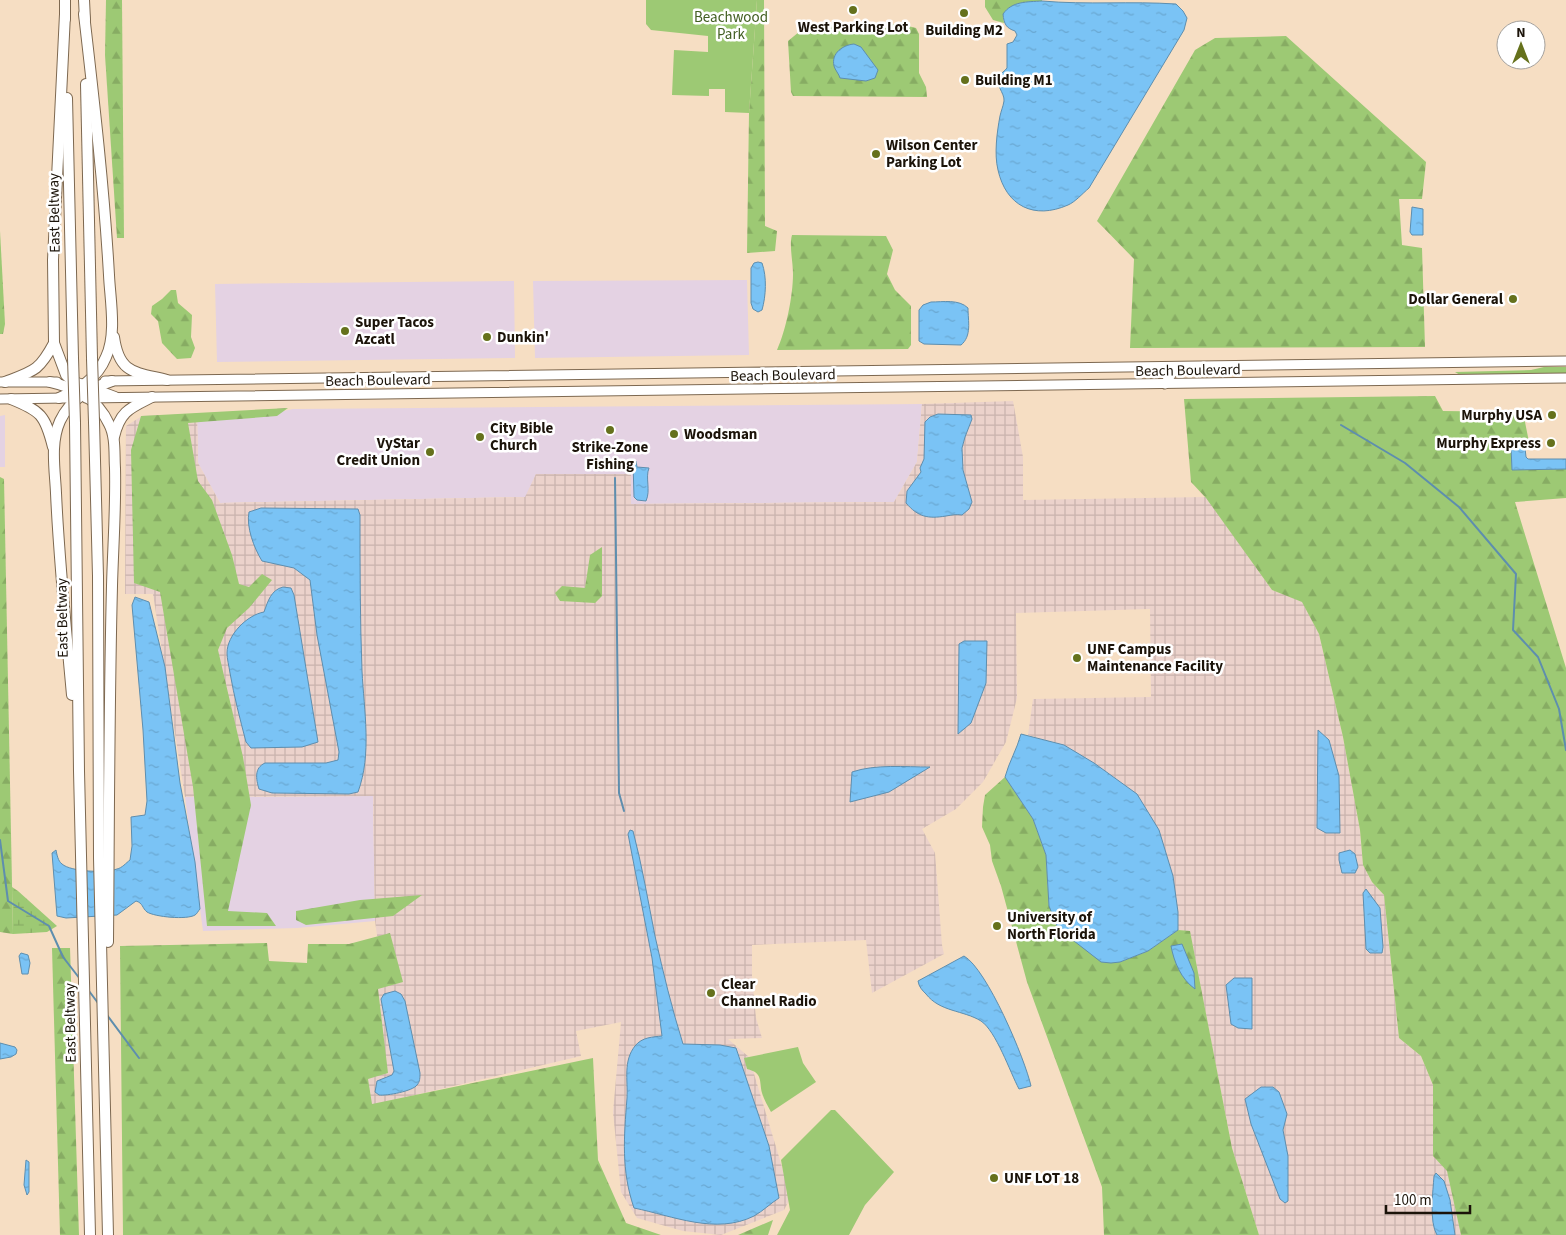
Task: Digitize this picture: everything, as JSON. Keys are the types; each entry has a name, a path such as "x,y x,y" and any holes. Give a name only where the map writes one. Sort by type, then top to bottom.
{"highway":[{"name":"East Beltway","path":"65,0 79,770 90,1235"},
{"path":"84,0 107,984 103,1058 108,1235"},
{"path":"65,14 53,260 54,342 66,375 83,389 100,408 110,424 114,438"},
{"path":"84,14 106,221 112,323 116,348 122,363 135,372 167,380"},
{"path":"79,770 57,531 54,451 59,423 66,409 106,357 112,323"},
{"path":"2,382 35,370 45,360 54,342"},
{"path":"0,399 59,398 112,381 1566,361"},
{"path":"1165,384 1172,373 1186,366"},
{"path":"1155,367 1160,372 1165,384"},
{"name":"Beach Boulevard","path":"115,397 1566,378"},
{"path":"2,382 50,382 115,397"},
{"path":"104,858 116,504 114,438 116,426 126,411 152,397"},
{"path":"11,399 30,406 41,415 48,429 54,451"}],"shaded area":[{"path":"747,280 749,355 535,358 533,281"},
{"path":"514,281 515,358 217,362 215,284"},
{"path":"1013,401 1023,457 1023,500 1206,497 1272,590 1302,601 1319,634 1343,737 1360,830 1363,865 1372,882 1384,895 1399,1038 1421,1056 1433,1085 1433,1156 1447,1170 1461,1235 1259,1235 1232,1148 1190,932 1178,930 1064,745 1028,735 1033,699 1151,697 1150,609 1016,613 1017,698 1006,742 983,782 956,809 922,829 935,853 944,954 872,993 866,940 752,945 752,977 756,1018 762,1038 728,1039 749,1057 791,1197 784,1210 721,1235 683,1231 637,1218 621,1192 613,1112 621,1022 576,1031 581,1056 364,1107 378,942 375,921 373,796 185,797 153,594 125,594 126,426 142,416 197,414 198,463 220,503 525,497 536,474 631,474 631,504 894,502 917,462 922,404"},
{"path":"922,404 917,462 894,502 631,504 630,474 536,474 526,497 220,503 198,463 197,414 269,414 293,409"},
{"path":"5,415 5,467 0,467 0,416"},
{"path":"373,796 375,921 297,928 203,931 185,797"}],"green space":[{"path":"106,0 122,0 124,238 117,238 105,55"},
{"name":"Beachwood Park","path":"646,0 757,0 749,113 725,112 725,89 709,89 709,96 672,95 674,50 708,52 708,36 651,30 646,24"},
{"path":"757,0 764,0 765,226 777,231 775,251 747,253 749,113"},
{"path":"985,0 1042,1 1020,3 1003,14 1004,23 993,20 985,7"},
{"path":"900,24 916,28 919,34 919,73 926,87 927,97 793,96 791,92 788,41 805,27"},
{"path":"1286,36 1426,162 1422,199 1399,199 1402,245 1422,248 1425,347 1130,348 1134,259 1097,221 1195,50 1215,38"},
{"path":"0,231 5,324 3,334 0,334"},
{"path":"792,235 886,236 893,250 887,274 895,290 911,306 911,345 908,349 777,350 786,323 792,292"},
{"path":"171,290 176,290 178,303 192,315 191,337 195,348 191,358 177,359 162,343 158,321 151,314 152,306"},
{"path":"1544,367 1566,367 1566,373 1460,375 1455,372 1531,370"},
{"path":"1435,396 1443,411 1523,412 1529,442 1511,442 1512,470 1566,469 1566,498 1515,502 1566,668 1566,1235 1461,1235 1447,1171 1433,1156 1433,1085 1421,1056 1399,1038 1384,895 1372,882 1363,865 1360,830 1343,737 1319,634 1302,602 1272,590 1206,498 1191,482 1184,399"},
{"path":"288,408 277,416 188,423 198,481 212,500 232,555 239,584 249,587 262,574 272,580 249,608 227,628 218,650 243,757 251,805 228,911 267,913 276,926 207,926 193,787 160,592 134,583 131,450 141,416"},
{"path":"0,477 4,479 13,934 0,932"},
{"path":"602,547 602,596 595,603 560,601 555,593 562,586 585,588 590,555"},
{"path":"1005,777 1033,819 1046,855 1049,906 1101,962 1120,962 1148,951 1178,930 1190,931 1232,1148 1259,1235 1104,1235 1102,1187 1027,982 1001,886 992,861 990,845 982,827 985,795"},
{"path":"12,887 57,926 47,932 13,934"},
{"path":"422,895 393,916 306,925 296,920 296,911 360,900"},
{"path":"390,933 403,982 378,989 388,1073 368,1079 372,1104 593,1058 598,1160 626,1223 661,1235 123,1235 120,946 267,943 269,961 307,963 308,944 349,944"},
{"path":"52,948 70,948 79,1235 60,1235"},
{"path":"798,1047 803,1063 816,1082 771,1112 763,1096 758,1075 747,1069 744,1058"},
{"path":"831,1110 835,1110 894,1172 865,1205 849,1235 777,1235 790,1210 781,1160"},
{"path":"773,1220 768,1235 738,1235"}],"water":[{"path":"1042,1 1176,4 1187,18 1184,30 1089,188 1068,205 1044,211 1023,207 1008,193 998,170 996,150 1000,114 1004,101 998,79 1007,68 1007,44 1013,42 1017,35 1015,31 1006,25 1003,14 1015,4"},
{"path":"854,44 861,47 878,70 875,78 866,81 840,78 834,66 834,57 842,48"},
{"path":"1412,207 1423,209 1423,235 1412,235 1410,232"},
{"path":"754,263 762,263 765,274 765,286 762,310 758,312 753,309 751,303 751,268"},
{"path":"931,302 956,302 968,308 968,333 961,345 924,344 919,341 919,310 923,305"},
{"path":"938,414 971,415 972,419 962,448 963,470 972,502 969,509 962,515 924,516 906,503 907,491 921,472 920,468 924,459 925,422 930,417"},
{"path":"1523,446 1528,459 1566,459 1566,469 1512,470 1511,447"},
{"path":"636,461 637,467 649,468 646,501 637,500 634,497 633,462"},
{"path":"261,508 358,509 360,515 360,612 366,748 365,763 358,792 349,794 272,793 259,789 257,771 265,763 326,763 338,760 339,752 317,635 310,580 294,568 262,561 251,537 248,518 249,512"},
{"path":"283,587 291,588 294,595 318,742 302,747 251,748 246,742 235,699 227,658 228,646 230,639 239,627 251,617 264,612 273,593"},
{"path":"135,597 149,602 165,667 180,783 195,862 200,909 196,915 178,918 151,914 136,901 117,915 66,918 57,916 52,853 56,850 61,863 73,869 97,871 122,867 130,860 132,846 131,817 145,815 147,801 143,730 132,605"},
{"path":"964,641 987,641 986,683 971,723 958,734 959,644"},
{"path":"1318,730 1329,740 1339,776 1340,833 1326,833 1317,828"},
{"path":"1021,734 1064,745 1094,763 1137,794 1159,830 1173,876 1178,912 1178,930 1148,951 1120,962 1101,962 1057,926 1049,906 1046,855 1033,819 1005,777"},
{"path":"880,767 930,767 889,792 850,802 852,772"},
{"path":"630,830 633,831 661,963 683,1044 720,1045 736,1048 769,1146 779,1198 761,1212 740,1221 710,1224 634,1208 630,1194 624,1153 627,1064 631,1052 638,1043 648,1038 662,1036 652,958 628,834"},
{"path":"1350,850 1355,854 1358,867 1355,873 1342,873 1339,853"},
{"path":"1366,889 1380,908 1382,953 1370,953 1366,949 1363,893"},
{"path":"1182,944 1194,973 1195,989 1182,975 1174,958 1171,946"},
{"path":"21,953 28,955 30,963 28,974 22,974 19,956"},
{"path":"964,956 973,964 994,996 1013,1036 1031,1086 1019,1089 997,1042 987,1026 974,1017 938,1004 920,987 918,981"},
{"path":"1234,978 1252,978 1252,1029 1238,1028 1231,1024 1226,985"},
{"path":"395,991 401,994 405,1001 420,1079 417,1085 411,1089 393,1094 379,1095 375,1092 377,1081 392,1075 394,1071 381,999 384,994"},
{"path":"0,1043 15,1047 17,1050 16,1054 0,1059"},
{"path":"1261,1087 1273,1087 1279,1092 1287,1114 1283,1130 1288,1156 1288,1201 1285,1203 1280,1199 1251,1124 1245,1099"},
{"path":"26,1160 29,1162 29,1192 27,1195 24,1185"},
{"path":"1436,1173 1444,1181 1450,1200 1455,1235 1437,1235 1435,1229 1432,1206 1434,1176"}],"waterway":[{"path":"1341,425 1405,463 1459,507 1516,574 1513,630 1538,657 1559,709 1566,750"},
{"path":"615,478 619,793 624,811"},
{"path":"0,840 8,901 49,926 63,957 80,979"},
{"path":"89,991 98,1003"},
{"path":"107,1015 139,1058"}],"place":[{"name":"West Parking Lot","path":"853,10"},
{"name":"Building M2","path":"964,13"},
{"name":"Building M1","path":"965,80"},
{"name":"Wilson Center Parking Lot","path":"876,154"},
{"name":"Dollar General","path":"1513,299"},
{"name":"Super Tacos Azcatl","path":"345,331"},
{"name":"Dunkin'","path":"487,337"},
{"name":"Murphy USA","path":"1552,415"},
{"name":"Strike-Zone Fishing","path":"610,430"},
{"name":"Woodsman","path":"674,434"},
{"name":"City Bible Church","path":"480,437"},
{"name":"Murphy Express","path":"1551,443"},
{"name":"VyStar Credit Union","path":"430,452"},
{"name":"UNF Campus Maintenance Facility","path":"1077,658"},
{"name":"University of North Florida","path":"997,926"},
{"name":"Clear Channel Radio","path":"711,993"},
{"name":"UNF LOT 18","path":"994,1178"}]}
